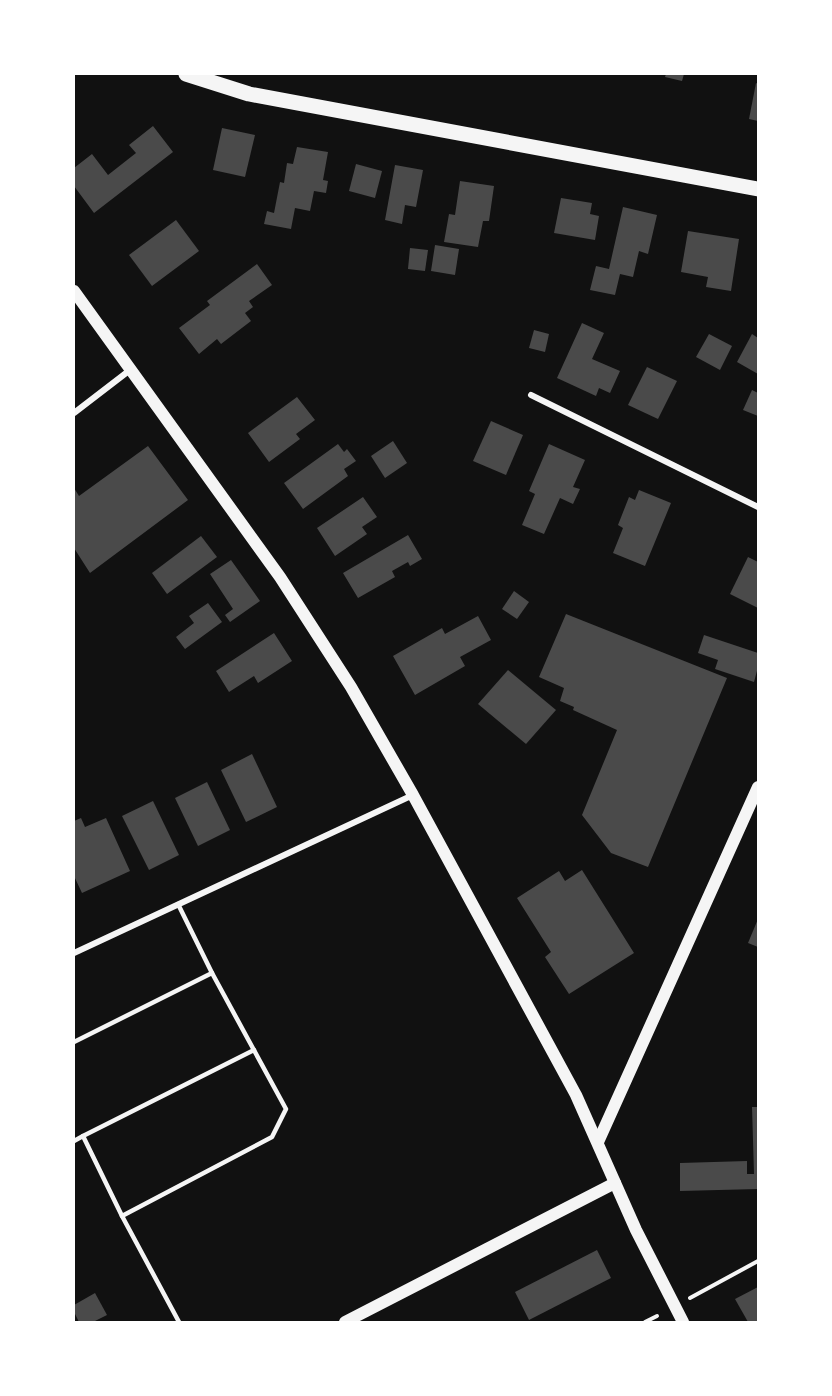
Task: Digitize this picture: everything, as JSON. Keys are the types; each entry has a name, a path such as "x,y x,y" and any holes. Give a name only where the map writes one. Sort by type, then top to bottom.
{"main road":[{"path":"189,74 260,96 759,189"},
{"path":"74,291 280,577 351,687 413,795 576,1095 642,1242 683,1323"},
{"path":"598,1142 759,787"},
{"path":"345,1323 615,1184"}],"street":[{"path":"74,413 131,370"},
{"path":"531,395 759,507"},
{"path":"74,953 413,795"}],"lane":[{"path":"122,1216 272,1137 286,1109 178,904"},
{"path":"74,1042 213,973"},
{"path":"74,1140 254,1050"},
{"path":"83,1136 122,1216 179,1323"}],"path":[{"path":"704,1292 759,1261"},
{"path":"645,1323 650,1320"}],"building":[{"path":"666,74 684,74 682,81 665,77"},
{"path":"756,83 758,84 758,121 749,119"},
{"path":"153,126 173,152 94,213 74,186 74,168 92,154 108,175 136,153 129,145"},
{"path":"222,128 255,135 245,177 213,170"},
{"path":"297,147 328,152 323,180 328,181 326,193 314,191 310,211 295,208 291,229 264,224 267,211 274,213 280,182 284,183 287,163 293,164"},
{"path":"356,164 382,171 375,198 349,191"},
{"path":"395,165 423,170 416,207 405,205 402,224 385,220"},
{"path":"460,181 494,186 489,221 483,221 478,247 444,242 449,214 455,215"},
{"path":"561,198 592,203 590,214 599,216 595,240 554,233"},
{"path":"623,207 657,215 648,254 639,251 633,277 620,274 615,295 590,290 596,266 609,269"},
{"path":"176,220 199,251 152,286 129,255"},
{"path":"688,231 739,239 731,291 706,287 708,277 681,272"},
{"path":"435,245 459,249 455,275 431,271"},
{"path":"410,248 428,250 425,271 408,269"},
{"path":"257,264 272,285 249,301 253,307 245,313 251,321 221,344 217,339 199,354 179,328 210,305 207,301"},
{"path":"582,323 604,333 592,359 620,371 610,393 599,388 596,396 557,378"},
{"path":"534,330 549,334 545,352 529,348"},
{"path":"709,334 732,346 720,370 696,357"},
{"path":"752,334 758,338 758,374 737,362"},
{"path":"647,367 677,381 658,419 628,405"},
{"path":"752,390 758,393 758,416 743,410"},
{"path":"297,397 315,420 296,434 300,439 269,462 248,433"},
{"path":"491,421 523,435 506,475 473,461"},
{"path":"393,441 407,463 385,478 371,456"},
{"path":"338,444 344,452 347,449 356,461 344,469 348,476 303,509 284,483"},
{"path":"549,444 585,460 573,487 580,489 573,504 560,498 544,534 522,525 535,494 529,491"},
{"path":"148,446 188,500 90,573 74,548 74,488 79,496"},
{"path":"639,490 671,503 645,566 613,553 623,528 618,525 629,497 635,500"},
{"path":"363,497 377,517 362,527 367,534 335,556 317,528"},
{"path":"408,535 422,559 410,566 408,562 392,571 395,577 358,598 343,573"},
{"path":"201,536 217,557 167,594 152,573"},
{"path":"748,557 758,562 758,608 730,594"},
{"path":"231,560 260,601 230,622 225,615 233,609 210,574"},
{"path":"514,591 529,602 517,619 502,609"},
{"path":"208,603 222,622 185,649 176,637 194,623 189,616"},
{"path":"566,614 727,678 648,867 611,853 582,815 617,730 573,710 574,707 560,701 564,688 539,677"},
{"path":"478,616 491,640 460,657 465,666 415,695 393,656 442,628 445,634"},
{"path":"274,633 292,661 258,683 254,676 229,692 216,671"},
{"path":"704,635 758,653 758,667 754,682 715,669 718,660 698,653"},
{"path":"508,670 556,710 526,744 478,704"},
{"path":"252,754 277,807 246,822 221,770"},
{"path":"207,782 230,830 198,846 175,798"},
{"path":"153,801 179,855 149,870 122,816"},
{"path":"81,818 85,827 106,818 130,871 82,893 74,876 74,821"},
{"path":"582,870 634,953 569,994 545,957 551,952 517,898 559,871 565,881"},
{"path":"758,919 758,947 748,943"},
{"path":"752,1107 758,1107 758,1189 680,1191 680,1163 747,1161 747,1174 754,1174"},
{"path":"597,1250 611,1278 529,1320 515,1292"},
{"path":"758,1287 758,1322 748,1322 735,1299"},
{"path":"95,1293 107,1315 93,1322 79,1322 74,1312 74,1305"}]}
